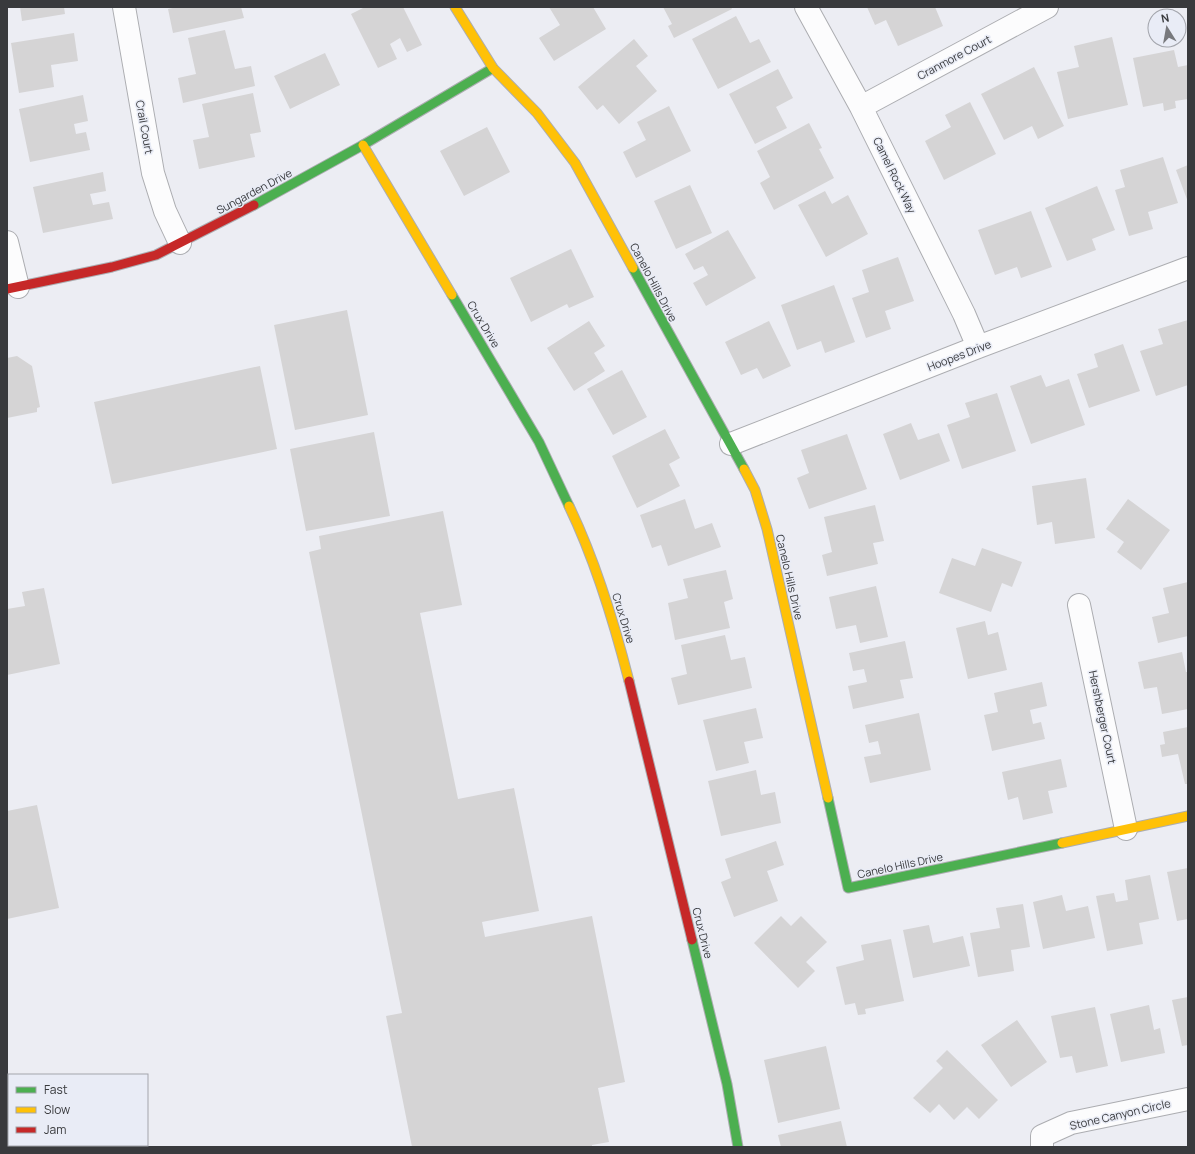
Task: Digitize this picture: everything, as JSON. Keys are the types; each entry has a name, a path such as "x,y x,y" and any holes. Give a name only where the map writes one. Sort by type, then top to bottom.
{"street":[{"name":"Crail Court","path":"124,7 154,173 165,211 180,243"},
{"name":"Canelo Hills Drive","path":"455,7 493,68 537,113 575,163 755,490 767,530 848,888 1188,816"},
{"name":"Camel Rock Way","path":"806,7 861,107 964,314 978,347"},
{"name":"Cranmore Court","path":"861,107 1047,7"},
{"name":"Sungarden Drive","path":"13,288 112,267 156,255 269,197 493,68"},
{"name":"Crux Drive","path":"363,144 540,442 577,522 598,577 617,633 727,1084 738,1147"},
{"path":"7,242 13,288"},
{"name":"Hoopes Drive","path":"731,444 978,347 1188,268"},
{"name":"Hershberger Court","path":"1079,605 1126,829"},
{"name":"Stone Canyon Circle","path":"1042,1147 1042,1136 1071,1123 1188,1099"}],"building":[{"path":"20,7 64,7 65,14 22,21"},
{"path":"177,7 241,7 244,18 173,33 168,9"},
{"path":"365,7 403,7 422,45 407,52 400,38 390,44 397,59 378,68 351,14"},
{"path":"549,7 593,7 606,29 554,61 539,38 560,25"},
{"path":"663,7 731,7 732,9 674,38 668,26 672,24"},
{"path":"867,7 935,7 943,26 898,46 886,20 875,25"},
{"path":"736,16 750,43 759,39 771,62 718,89 692,39"},
{"path":"225,30 235,69 251,66 255,86 183,103 178,78 196,74 188,38"},
{"path":"74,33 78,61 51,65 54,87 19,93 11,43"},
{"path":"1112,37 1128,105 1068,119 1057,72 1079,67 1074,46"},
{"path":"634,39 648,56 636,66 657,91 619,124 603,105 597,110 578,87"},
{"path":"1174,50 1178,67 1188,65 1188,99 1175,101 1176,108 1164,111 1163,103 1143,107 1133,58"},
{"path":"325,53 340,85 290,109 274,76"},
{"path":"1034,67 1064,126 1038,139 1032,126 1004,140 981,94"},
{"path":"778,69 793,98 776,107 787,128 755,144 729,94"},
{"path":"253,93 261,132 250,134 255,157 199,169 193,140 209,137 202,104"},
{"path":"83,95 88,121 74,124 76,134 86,132 90,150 30,162 19,109"},
{"path":"970,102 996,154 944,180 925,141 951,127 945,115"},
{"path":"669,106 691,151 636,178 623,152 646,140 637,122"},
{"path":"809,123 822,148 819,149 834,178 774,210 760,183 770,177 757,151"},
{"path":"487,127 510,172 464,196 440,151"},
{"path":"1163,157 1178,203 1148,212 1153,229 1129,236 1115,190 1125,187 1120,170"},
{"path":"1188,165 1188,202 1176,170"},
{"path":"103,172 106,191 90,194 93,205 109,202 113,219 43,233 33,187"},
{"path":"690,185 712,233 676,249 654,201"},
{"path":"1097,186 1115,230 1092,239 1096,250 1067,261 1045,208"},
{"path":"825,191 832,204 848,195 868,234 826,257 798,205"},
{"path":"1031,211 1052,267 1021,278 1017,267 995,275 978,230"},
{"path":"728,230 756,278 706,306 693,283 708,275 703,266 694,270 685,254"},
{"path":"571,249 594,297 569,308 567,304 531,322 510,278"},
{"path":"898,257 914,301 885,311 891,329 866,338 852,298 869,292 862,270"},
{"path":"834,285 855,342 825,353 821,341 797,350 781,305"},
{"path":"347,310 368,415 295,430 274,325"},
{"path":"1188,320 1188,385 1156,396 1140,351 1163,344 1158,329"},
{"path":"589,321 605,346 594,353 605,371 574,391 547,348"},
{"path":"769,321 791,366 763,379 757,368 741,375 725,342"},
{"path":"1123,344 1140,391 1089,408 1077,374 1098,367 1094,354"},
{"path":"17,356 32,366 40,407 37,408 37,412 7,418 7,358"},
{"path":"260,366 277,449 112,484 94,402"},
{"path":"622,370 647,417 613,435 587,389"},
{"path":"1041,375 1046,387 1069,379 1085,425 1031,444 1010,386"},
{"path":"997,393 1016,451 962,469 947,425 970,417 965,403"},
{"path":"911,423 918,440 939,433 950,461 900,480 883,434"},
{"path":"665,429 680,458 669,464 680,486 637,508 612,456"},
{"path":"374,432 390,516 306,531 290,449"},
{"path":"847,434 867,489 809,509 797,478 809,473 801,450"},
{"path":"1086,478 1095,538 1055,544 1052,522 1037,525 1032,486"},
{"path":"685,499 695,529 712,523 721,547 668,566 661,545 652,548 640,515"},
{"path":"1128,499 1170,530 1141,570 1117,552 1124,542 1106,529"},
{"path":"875,505 884,541 873,543 878,564 827,576 822,555 832,552 824,517"},
{"path":"443,511 462,605 420,613 458,799 514,788 539,911 482,922 485,937 592,916 625,1082 598,1088 609,1142 592,1145 592,1147 412,1147 386,1016 402,1013 309,552 321,549 319,536"},
{"path":"982,548 1022,562 1012,587 1002,583 991,612 939,593 952,558 975,566"},
{"path":"726,570 733,599 724,602 730,628 675,640 668,603 688,598 683,579"},
{"path":"1188,582 1188,636 1158,643 1152,617 1169,613 1163,588"},
{"path":"876,586 888,637 860,643 856,625 836,629 829,597"},
{"path":"44,588 60,664 7,675 7,609 25,606 22,592"},
{"path":"985,621 988,635 998,632 1007,670 968,679 956,628"},
{"path":"725,635 731,660 745,657 752,688 678,705 671,678 687,674 681,645"},
{"path":"905,641 913,678 900,680 904,698 853,709 848,686 867,682 864,669 853,671 849,653"},
{"path":"1182,652 1186,672 1188,672 1188,709 1162,714 1157,687 1144,689 1138,662"},
{"path":"1042,682 1047,706 1030,710 1033,724 1041,722 1045,739 992,751 984,715 998,712 994,693"},
{"path":"756,708 763,738 744,742 749,763 716,771 703,720"},
{"path":"919,713 931,770 870,783 864,757 881,754 878,741 869,743 865,725"},
{"path":"1188,727 1188,784 1185,784 1178,754 1162,757 1160,745 1165,744 1163,732"},
{"path":"1061,759 1067,787 1048,791 1053,813 1023,820 1018,797 1008,800 1002,772"},
{"path":"756,770 761,795 775,792 781,823 721,836 708,781"},
{"path":"37,805 59,908 7,919 7,811"},
{"path":"776,841 784,865 767,871 778,901 734,917 721,882 731,878 725,859"},
{"path":"1188,868 1188,919 1177,921 1167,872"},
{"path":"1150,875 1159,919 1139,923 1143,944 1107,951 1096,896 1114,893 1116,902 1128,900 1125,880"},
{"path":"1062,895 1066,911 1088,906 1095,938 1043,949 1033,902"},
{"path":"1023,904 1030,947 1011,950 1014,971 978,977 970,933 1000,928 996,908"},
{"path":"781,916 791,926 801,916 827,942 806,962 815,971 798,988 754,943"},
{"path":"929,925 933,943 963,936 970,966 913,978 903,930"},
{"path":"891,939 904,1001 865,1009 866,1014 858,1015 855,1003 845,1005 836,967 864,960 861,945"},
{"path":"1188,997 1188,1045 1182,1046 1172,1000"},
{"path":"1149,1005 1154,1030 1160,1028 1165,1053 1121,1062 1110,1014"},
{"path":"1095,1007 1108,1066 1076,1073 1072,1056 1060,1058 1051,1016"},
{"path":"1017,1020 1047,1062 1011,1087 981,1045"},
{"path":"826,1046 840,1109 778,1123 764,1060"},
{"path":"947,1050 998,1100 979,1119 967,1107 954,1120 939,1104 930,1113 913,1098 943,1068 936,1061"},
{"path":"841,1121 847,1147 781,1147 778,1135"},
{"path":"39,1146 127,1146 127,1147"}],"traffic: fast":[{"path":"254,205 363,145 493,68"},
{"path":"633,268 744,469"},
{"path":"452,295 539,442 569,506"},
{"path":"828,798 848,888 1062,843"},
{"path":"692,940 727,1084 738,1147"}],"traffic: slow":[{"path":"455,7 493,68 537,113 575,163 633,268"},
{"path":"363,145 452,295"},
{"path":"744,469 755,490 767,529 828,798"},
{"path":"569,506 588,549 604,592 629,681"},
{"path":"1062,843 1188,816"}],"traffic: jam":[{"path":"7,289 112,267 156,255 254,205"},
{"path":"629,681 692,940"}]}
